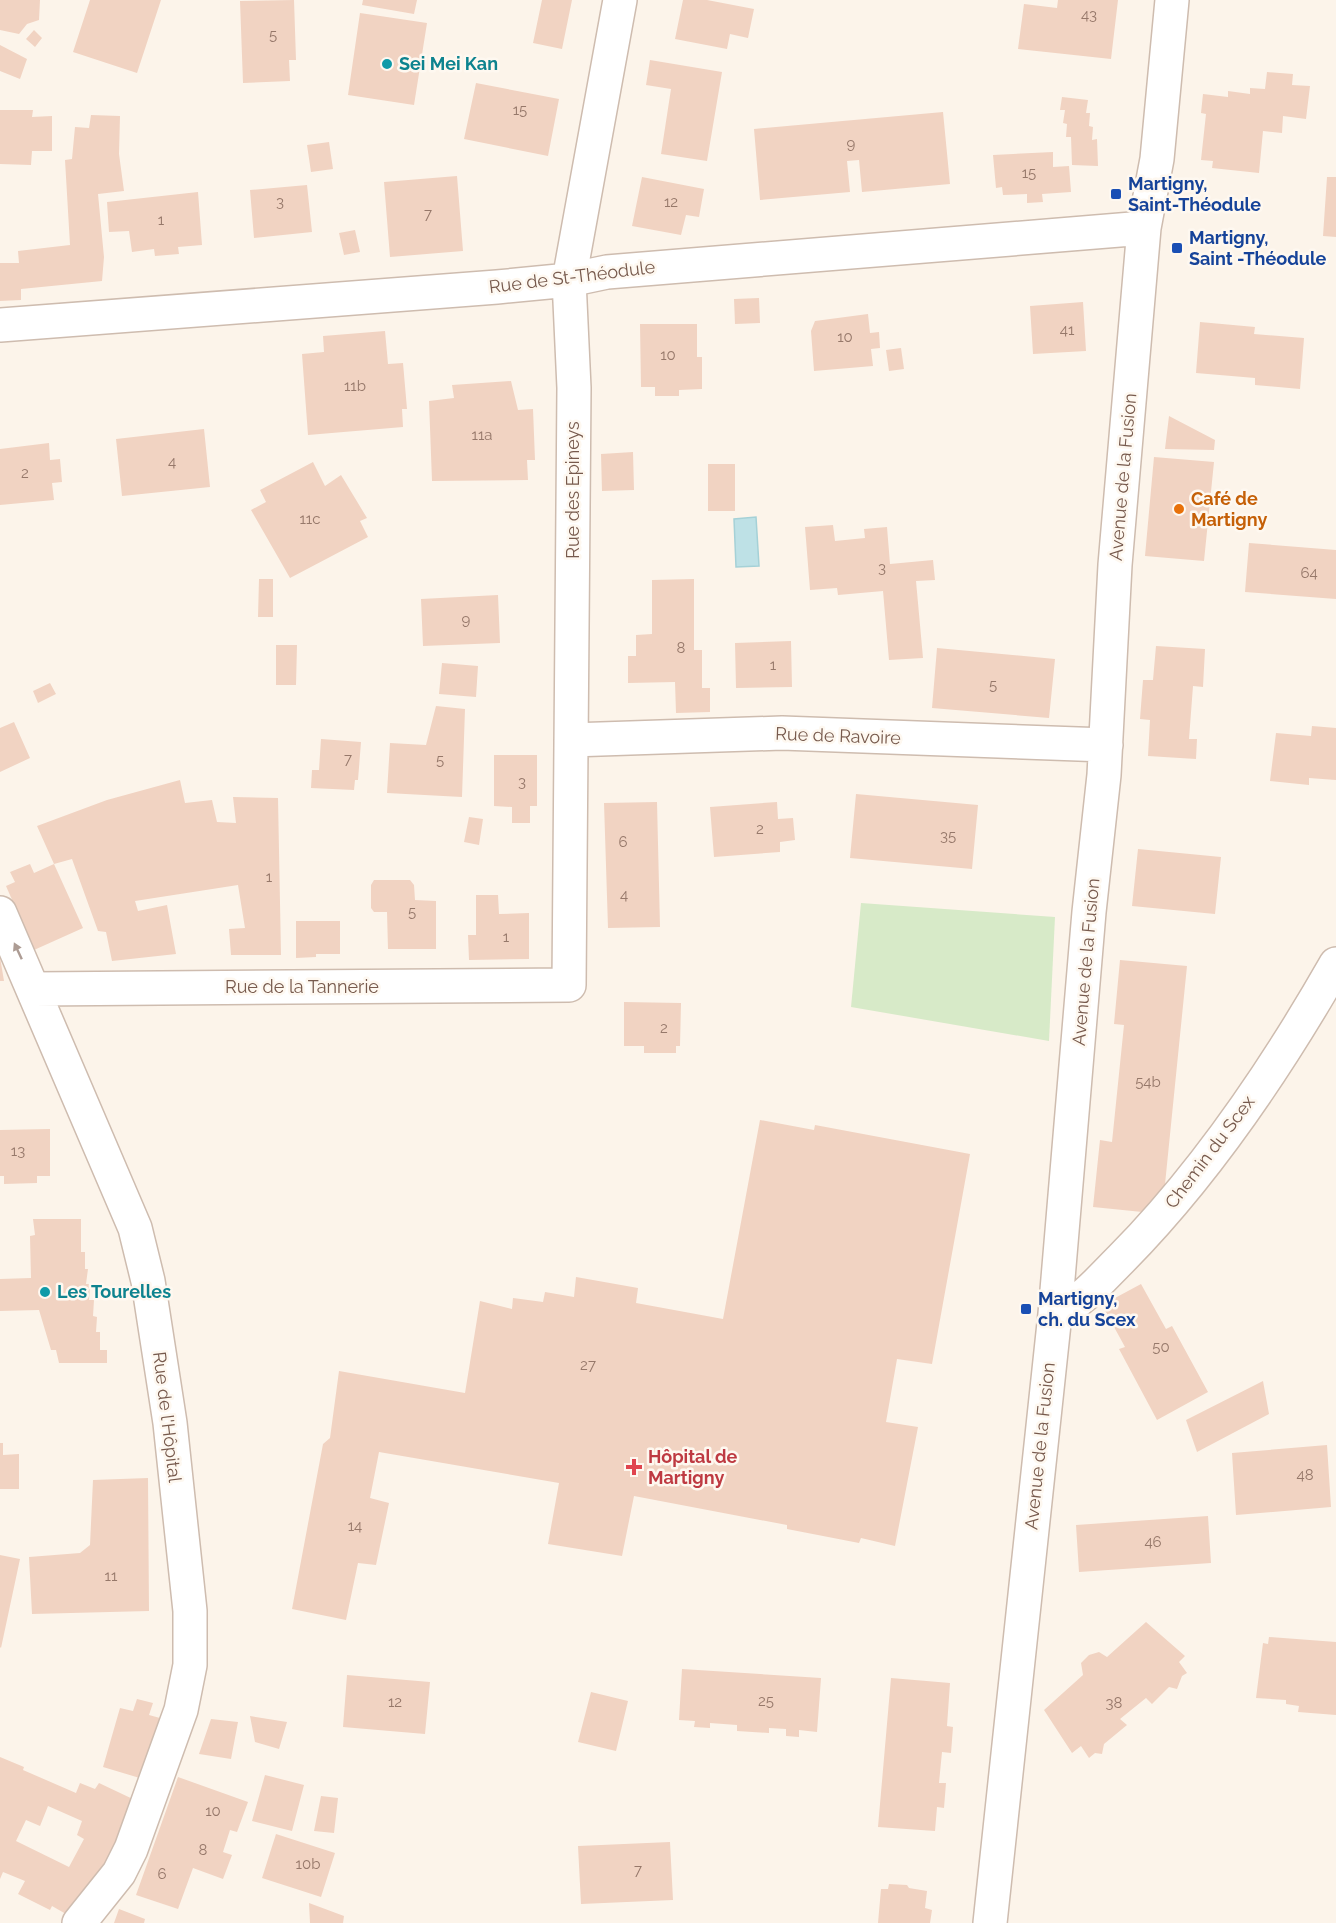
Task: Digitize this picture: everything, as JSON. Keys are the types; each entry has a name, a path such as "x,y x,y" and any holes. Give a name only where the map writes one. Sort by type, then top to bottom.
{"street":[{"name":"Rue des Epineys","path":"569,985 574,388 569,280 621,0"},
{"name":"Avenue de la Fusion","path":"990,1923 1055,1314 1106,745 1114,565 1144,228 1157,159 1172,0"},
{"name":"Rue de St-Théodule","path":"0,325 569,280 607,272 1144,228"},
{"name":"Rue de Ravoire","path":"571,740 782,733 1106,745"},
{"name":"Rue de l'Hôpital","path":"0,913 135,1228 148,1281 170,1423 190,1611 190,1665 182,1710 163,1765 131,1849 119,1873 79,1923"},
{"name":"Chemin du Scex","path":"1055,1314 1082,1299 1171,1206 1238,1118 1336,964"},
{"name":"Rue de la Tannerie","path":"34,989 569,985"}],"green space":[{"path":"861,903 1055,917 1049,1041 851,1007"}],"water":[{"path":"756,517 759,566 736,567 734,519"}],"building":[{"path":"0,0 40,0 39,20 27,24 19,34 0,30"},
{"path":"90,0 161,0 137,73 73,52"},
{"path":"294,0 296,60 289,60 290,81 243,83 240,1"},
{"path":"363,0 417,0 414,14 362,5"},
{"path":"542,0 572,0 562,49 533,43"},
{"path":"683,0 707,0 754,9 748,38 730,34 727,49 675,39"},
{"path":"1058,0 1118,0 1111,59 1018,49 1024,4 1057,8"},
{"name":"Sei Mei Kan","path":"360,13 427,23 414,105 348,95"},
{"path":"34,30 42,38 35,47 26,39"},
{"path":"0,45 27,59 20,79 0,71"},
{"path":"650,60 722,72 707,161 661,154 671,89 646,85"},
{"path":"1267,72 1293,74 1292,85 1310,86 1306,119 1283,116 1282,133 1263,131 1259,173 1212,168 1213,161 1201,160 1206,114 1201,113 1203,94 1228,97 1228,91 1250,94 1250,88 1265,89"},
{"path":"476,83 559,99 548,156 464,139"},
{"path":"1062,97 1088,100 1086,113 1090,113 1089,126 1093,127 1092,140 1097,139 1098,166 1072,165 1071,137 1066,137 1067,124 1063,123 1065,110 1060,110"},
{"path":"0,110 33,110 32,117 52,116 52,151 32,151 31,165 0,164"},
{"path":"943,112 950,184 862,192 859,160 847,161 850,192 760,200 754,129"},
{"path":"91,115 120,116 119,154 124,191 98,194 104,257 102,281 21,289 21,300 0,301 0,263 19,263 18,251 70,245 65,160 72,159 75,127 89,128"},
{"path":"329,142 333,169 311,172 307,145"},
{"path":"1053,152 1053,167 1069,166 1071,192 1042,194 1043,202 1027,203 1027,194 1003,195 1002,187 996,188 993,155"},
{"path":"457,176 463,251 390,257 384,182"},
{"path":"642,177 704,189 699,217 686,215 681,235 632,226"},
{"path":"1327,177 1336,177 1336,237 1323,236"},
{"path":"307,185 312,232 254,238 250,190"},
{"path":"198,192 202,245 178,247 179,254 155,256 154,249 132,252 129,231 109,232 107,202"},
{"path":"355,230 360,252 344,255 339,233"},
{"path":"759,298 760,323 735,324 734,299"},
{"path":"1083,302 1086,351 1033,354 1030,306"},
{"path":"868,314 870,333 879,332 880,348 871,349 873,366 814,371 811,331 815,321"},
{"path":"1200,322 1255,327 1254,334 1304,338 1300,389 1255,385 1255,378 1196,373"},
{"path":"640,324 697,324 697,357 702,357 702,389 679,390 679,396 655,396 655,387 641,387"},
{"path":"385,331 388,364 403,363 407,409 402,409 403,427 308,435 302,354 324,352 323,336"},
{"path":"901,348 904,369 889,371 886,350"},
{"path":"511,381 518,410 533,409 535,460 527,460 528,480 432,481 429,401 454,398 452,385"},
{"path":"1169,416 1215,440 1214,450 1165,449"},
{"path":"204,429 210,487 122,496 116,439"},
{"path":"49,443 50,460 60,459 62,482 52,483 54,500 0,505 0,449"},
{"path":"633,452 634,490 602,491 601,454"},
{"name":"Café de Martigny","path":"1154,457 1214,462 1204,561 1145,556"},
{"path":"313,462 325,486 341,475 367,518 360,521 368,537 290,578 251,510 266,502 260,490"},
{"path":"708,464 735,464 735,511 708,511"},
{"path":"833,525 835,541 865,538 864,529 887,527 890,564 933,560 935,580 916,581 923,658 889,660 883,591 838,595 837,588 810,590 805,527"},
{"path":"1249,543 1336,550 1336,599 1245,592"},
{"path":"259,579 273,579 273,617 258,617"},
{"path":"694,579 694,650 702,650 702,688 710,688 710,712 676,713 675,682 628,683 628,656 636,656 636,635 652,634 652,580"},
{"path":"498,595 500,643 423,646 421,599"},
{"path":"791,641 792,687 736,688 735,643"},
{"path":"276,645 297,645 296,685 276,685"},
{"path":"1156,646 1205,649 1203,687 1193,686 1189,739 1197,739 1196,759 1148,756 1150,720 1140,719 1143,680 1153,680"},
{"path":"937,648 1055,659 1049,718 932,708"},
{"path":"442,663 478,666 476,697 439,694"},
{"path":"50,683 56,694 38,703 33,691"},
{"path":"436,706 465,709 462,797 387,793 390,743 426,745"},
{"path":"14,722 30,758 0,772 0,728"},
{"path":"1312,726 1336,728 1336,780 1309,778 1309,785 1270,781 1276,733 1311,736"},
{"path":"321,739 361,742 358,780 355,780 354,790 311,788 312,770 319,770"},
{"path":"494,755 537,755 537,806 530,806 530,823 512,823 512,807 494,806"},
{"path":"180,780 185,803 212,800 217,822 236,823 233,797 278,798 281,955 231,955 229,929 245,928 238,885 135,901 138,911 167,905 176,954 112,961 106,932 98,931 72,859 54,864 37,826 107,800"},
{"path":"856,794 978,805 972,869 850,858"},
{"path":"657,802 660,927 608,928 604,803"},
{"path":"777,802 778,819 793,818 795,840 780,842 780,852 714,857 710,807"},
{"path":"469,817 483,819 479,845 464,842"},
{"path":"1138,849 1221,857 1215,914 1132,906"},
{"path":"30,864 34,873 54,864 83,928 34,950 6,886 15,882 10,872"},
{"path":"374,880 410,880 414,885 415,900 436,901 436,949 388,949 387,912 374,912 371,908 371,885"},
{"path":"476,895 498,895 499,914 529,913 529,959 469,960 468,935 476,935"},
{"path":"296,921 340,921 340,954 316,954 316,957 296,958"},
{"path":"0,957 4,981 0,981"},
{"path":"1120,960 1187,966 1162,1214 1093,1207 1100,1140 1112,1142 1124,1025 1114,1024"},
{"path":"624,1002 681,1003 680,1046 676,1046 676,1053 644,1053 644,1046 624,1046"},
{"path":"760,1120 814,1130 815,1125 970,1154 932,1364 897,1359 886,1422 918,1427 895,1546 861,1538 859,1543 787,1529 787,1525 634,1496 622,1556 548,1544 559,1483 379,1452 370,1498 389,1503 376,1565 358,1563 346,1620 292,1609 323,1444 330,1438 339,1371 465,1393 480,1301 512,1309 513,1298 543,1302 545,1292 574,1297 576,1277 638,1288 636,1303 723,1319"},
{"path":"50,1129 50,1176 37,1176 37,1183 4,1184 4,1176 0,1176 0,1130"},
{"name":"Les Tourelles","path":"33,1219 81,1219 81,1252 85,1252 85,1269 88,1269 86,1284 90,1284 89,1300 94,1300 93,1316 97,1317 96,1332 100,1332 100,1350 107,1350 107,1363 59,1363 56,1350 51,1350 39,1310 0,1311 0,1279 31,1278 30,1236 35,1235"},
{"path":"1141,1284 1166,1329 1172,1326 1208,1392 1157,1420 1119,1349 1125,1347 1102,1305"},
{"path":"1263,1381 1269,1414 1197,1452 1186,1420"},
{"path":"0,1443 3,1443 3,1455 19,1454 19,1489 0,1489"},
{"path":"1327,1445 1331,1507 1236,1515 1232,1453"},
{"path":"148,1478 149,1611 32,1614 29,1557 80,1553 90,1545 93,1480"},
{"path":"1208,1516 1211,1563 1079,1572 1076,1525"},
{"path":"0,1555 20,1559 1,1648 0,1647"},
{"path":"1146,1622 1185,1656 1179,1662 1187,1673 1182,1676 1177,1689 1169,1687 1152,1704 1146,1698 1120,1719 1127,1725 1104,1744 1102,1754 1095,1753 1089,1758 1081,1746 1072,1753 1044,1710 1083,1675 1081,1663 1089,1655 1099,1652 1107,1657"},
{"path":"1269,1637 1336,1642 1336,1715 1298,1712 1299,1706 1286,1704 1286,1700 1256,1698 1263,1643 1268,1644"},
{"path":"682,1669 821,1678 817,1732 799,1730 799,1737 786,1736 786,1729 769,1728 769,1733 737,1731 737,1725 710,1723 710,1728 694,1727 695,1721 679,1720"},
{"path":"347,1675 430,1682 425,1734 343,1727"},
{"path":"891,1678 950,1683 947,1726 953,1727 951,1753 942,1752 939,1783 946,1783 944,1808 937,1807 935,1831 878,1827"},
{"path":"591,1692 628,1701 616,1751 578,1742"},
{"path":"137,1699 153,1703 149,1715 160,1718 143,1779 103,1767 120,1708 133,1711"},
{"path":"250,1716 287,1722 279,1749 255,1742"},
{"path":"211,1719 238,1722 231,1759 199,1754"},
{"path":"0,1757 24,1767 23,1770 76,1793 80,1783 95,1789 99,1783 137,1801 104,1871 66,1914 52,1906 50,1910 18,1894 25,1881 3,1872 0,1879","holes":["48,1806 82,1821 77,1835 84,1839 69,1867 16,1841 26,1820 40,1826"]},
{"path":"265,1775 304,1785 292,1831 252,1821"},
{"path":"178,1777 248,1802 237,1832 230,1830 223,1852 232,1855 223,1879 193,1868 178,1909 136,1895"},
{"path":"321,1796 338,1798 334,1833 314,1831"},
{"path":"276,1834 335,1853 321,1897 262,1878"},
{"path":"670,1842 673,1900 581,1904 578,1846"},
{"path":"889,1884 907,1885 909,1888 927,1891 925,1908 932,1910 930,1923 878,1923 881,1889 888,1889"},
{"path":"309,1903 344,1916 343,1923 310,1923"},
{"path":"119,1909 145,1919 144,1923 114,1923"}],"place":[{"name":"Sei Mei Kan","path":"387,64"},
{"name":"Martigny, Saint-Théodule","path":"1116,194"},
{"name":"Martigny, Saint -Théodule","path":"1177,248"},
{"name":"Café de Martigny","path":"1179,509"},
{"name":"Les Tourelles","path":"45,1292"},
{"name":"Martigny, ch. du Scex","path":"1026,1309"},
{"name":"Hôpital de Martigny","path":"634,1467"}]}
